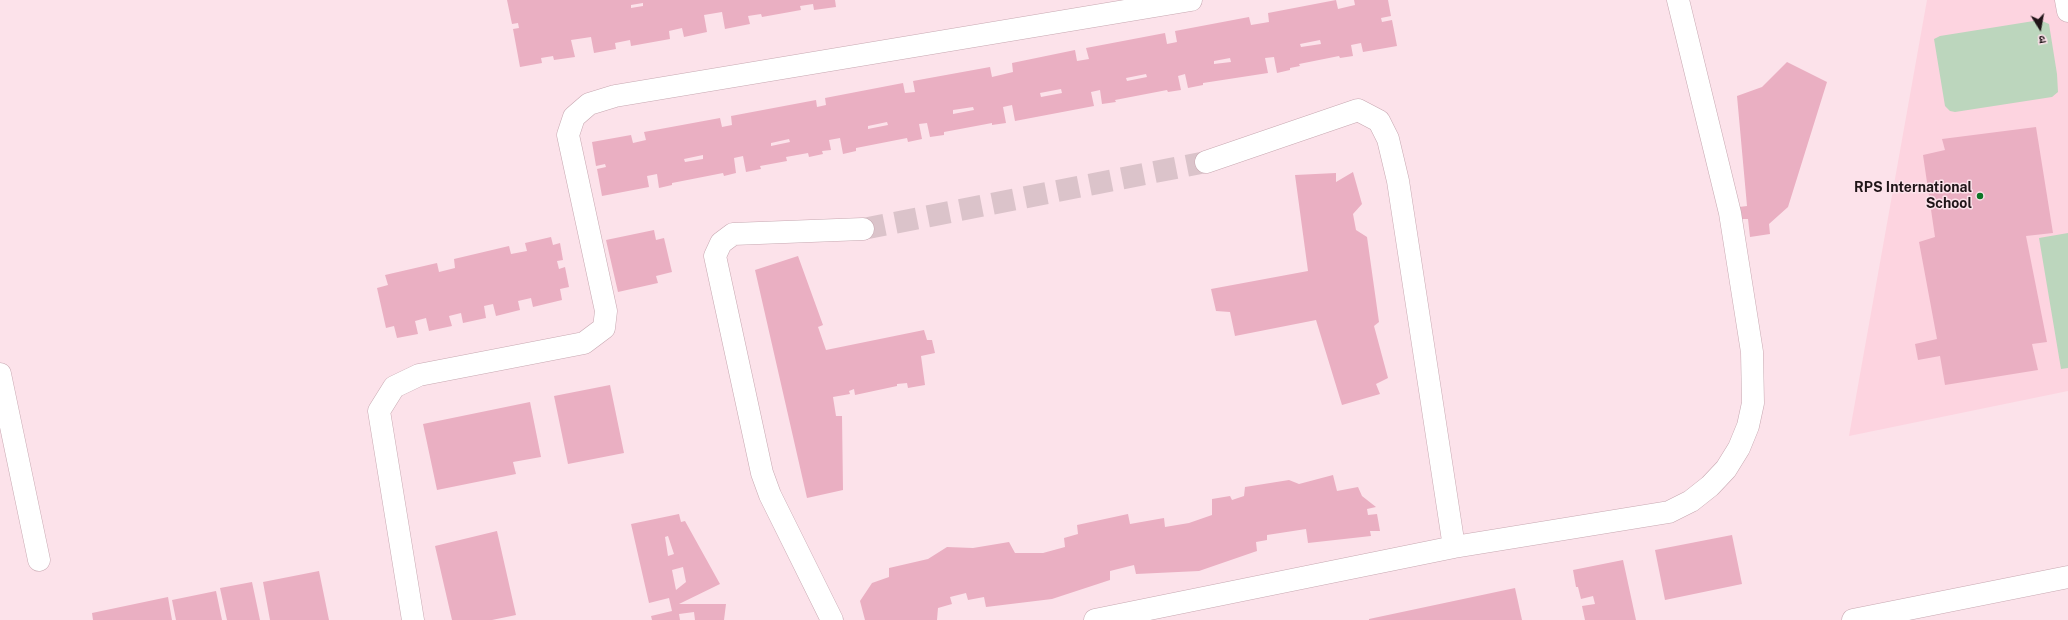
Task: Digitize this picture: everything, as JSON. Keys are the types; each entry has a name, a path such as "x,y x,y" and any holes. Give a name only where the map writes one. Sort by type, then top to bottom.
{"street":[{"path":"413,620 379,411 394,387 419,375 584,342 604,328 606,311 568,135 574,117 589,104 615,96 1191,0"},
{"path":"1095,620 1454,547 1669,512 1691,501 1710,486 1726,469 1739,448 1748,426 1753,403 1752,352 1730,213 1678,0"},
{"path":"2066,0 2068,11"},
{"path":"1206,162 1358,110 1379,121 1388,139 1398,181 1454,547"},
{"path":"832,620 770,495 762,473 716,256 721,243 733,234 863,229"},
{"path":"0,374 39,560"},
{"path":"1853,620 2068,577"}],"shaded area":[{"name":"RPS International School","path":"1927,0 2068,0 2068,391 1849,436"}],"green space":[{"path":"2040,20 2049,24 2057,74 2058,92 2052,97 1955,112 1950,111 1945,106 1934,39 1940,36"},
{"path":"2068,233 2068,368 2061,369 2039,238"}],"building":[{"path":"507,0 835,0 836,7 814,10 813,4 800,6 801,10 762,17 761,14 748,16 750,24 725,29 722,12 704,15 707,32 684,37 682,28 669,31 670,39 631,46 630,40 615,43 616,49 594,53 591,37 571,40 575,57 554,60 553,56 541,58 542,63 520,67 513,29 519,28 518,23 512,24","holes":["643,3 643,6 631,8 631,5"]},
{"path":"1336,0 1338,9 1355,5 1354,0 1388,0 1391,16 1381,18 1382,22 1392,20 1397,46 1363,52 1361,43 1351,45 1353,56 1340,58 1339,56 1299,64 1300,66 1277,73 1274,57 1265,58 1268,73 1203,83 1203,85 1188,88 1185,74 1178,76 1181,90 1168,92 1167,90 1115,100 1116,102 1102,104 1100,90 1091,92 1094,106 1015,121 1012,105 1003,107 1006,123 992,125 992,123 944,132 944,135 930,137 927,123 919,124 922,139 908,142 907,138 856,148 856,151 843,154 840,138 829,140 831,150 822,151 823,154 809,157 808,153 786,157 787,161 760,166 761,169 746,172 743,156 734,158 736,173 724,176 723,173 672,183 672,185 659,188 657,174 647,176 649,187 602,196 597,169 606,167 605,164 596,166 592,142 631,135 633,143 646,140 644,132 720,118 722,127 732,125 731,116 816,100 817,107 826,105 825,98 903,83 905,93 915,92 913,81 990,67 992,77 1013,72 1012,63 1075,50 1077,61 1089,59 1086,48 1165,33 1167,44 1177,42 1175,31 1249,17 1251,25 1269,22 1268,13","holes":["1320,40 1321,44 1301,47 1300,44","1230,58 1231,62 1214,64 1214,61","1146,74 1147,77 1127,81 1126,78","1061,89 1062,93 1041,97 1040,93","973,107 974,110 953,114 953,110","887,122 888,125 868,129 868,126","789,139 790,142 771,146 771,143","703,155 703,159 685,162 684,159"]},
{"path":"1787,62 1827,82 1788,207 1769,224 1770,234 1750,237 1748,219 1740,219 1739,207 1747,206 1737,96 1762,87"},
{"path":"2036,127 2053,233 2026,236 2047,342 2032,344 2038,370 1945,385 1940,356 1918,360 1915,344 1937,339 1919,242 1935,237 1923,155 1945,150 1942,139"},
{"path":"1353,172 1362,204 1353,214 1356,230 1367,237 1379,322 1374,326 1388,378 1376,384 1380,394 1342,405 1316,320 1235,336 1230,312 1216,311 1211,289 1308,271 1295,175 1336,173 1336,182"},
{"path":"654,230 656,240 664,238 672,272 656,276 658,283 618,292 606,240"},
{"path":"551,237 553,245 560,243 563,260 557,261 559,269 565,267 569,287 560,289 562,300 533,307 531,298 518,301 520,310 496,316 493,304 484,306 486,318 463,323 461,313 449,316 452,326 429,331 426,318 415,321 418,334 397,338 394,326 386,328 377,288 388,285 385,275 437,263 439,272 455,268 454,259 509,246 511,254 527,251 525,243"},
{"path":"798,256 823,325 818,327 826,350 924,330 927,340 932,340 935,353 921,356 925,385 908,388 907,383 897,384 897,386 855,395 854,389 849,391 850,394 833,397 836,416 842,416 843,490 807,498 755,270"},
{"path":"610,385 624,453 568,464 554,396"},
{"path":"530,402 541,457 513,462 516,474 437,490 423,424"},
{"path":"1333,475 1337,491 1358,487 1362,496 1376,507 1367,509 1368,515 1377,514 1380,531 1370,531 1371,536 1308,543 1306,529 1267,535 1267,540 1256,542 1257,551 1199,571 1136,574 1134,565 1110,571 1110,580 1052,599 986,607 984,597 968,600 966,593 950,597 952,604 938,608 937,620 865,620 860,601 872,583 889,577 889,568 928,559 947,547 973,548 1009,542 1015,553 1043,553 1065,547 1064,538 1078,534 1077,525 1128,514 1130,524 1164,518 1165,527 1189,523 1212,515 1212,499 1230,496 1232,500 1244,496 1245,487 1289,480 1299,484"},
{"path":"679,514 681,522 685,521 720,584 679,604 726,604 724,620 695,620 694,612 679,614 680,620 652,620 651,616 672,611 669,598 649,603 631,524","holes":["668,536 674,554 668,556 665,537","683,567 686,582 676,590 672,570"]},
{"path":"497,531 516,615 492,620 452,620 435,546"},
{"path":"1732,535 1742,584 1665,600 1655,550"},
{"path":"1623,560 1636,620 1585,620 1582,606 1595,604 1593,596 1581,599 1578,587 1576,587 1573,570"},
{"path":"319,571 329,620 270,620 263,582"},
{"path":"252,582 260,620 227,620 220,588"},
{"path":"1515,588 1522,620 1369,620 1369,619"},
{"path":"216,591 222,620 176,620 172,600"},
{"path":"168,597 172,620 93,620 92,613"}],"tunnel":[{"path":"863,229 1206,162"}],"place":[{"name":"RPS International School","path":"1980,196"}]}
